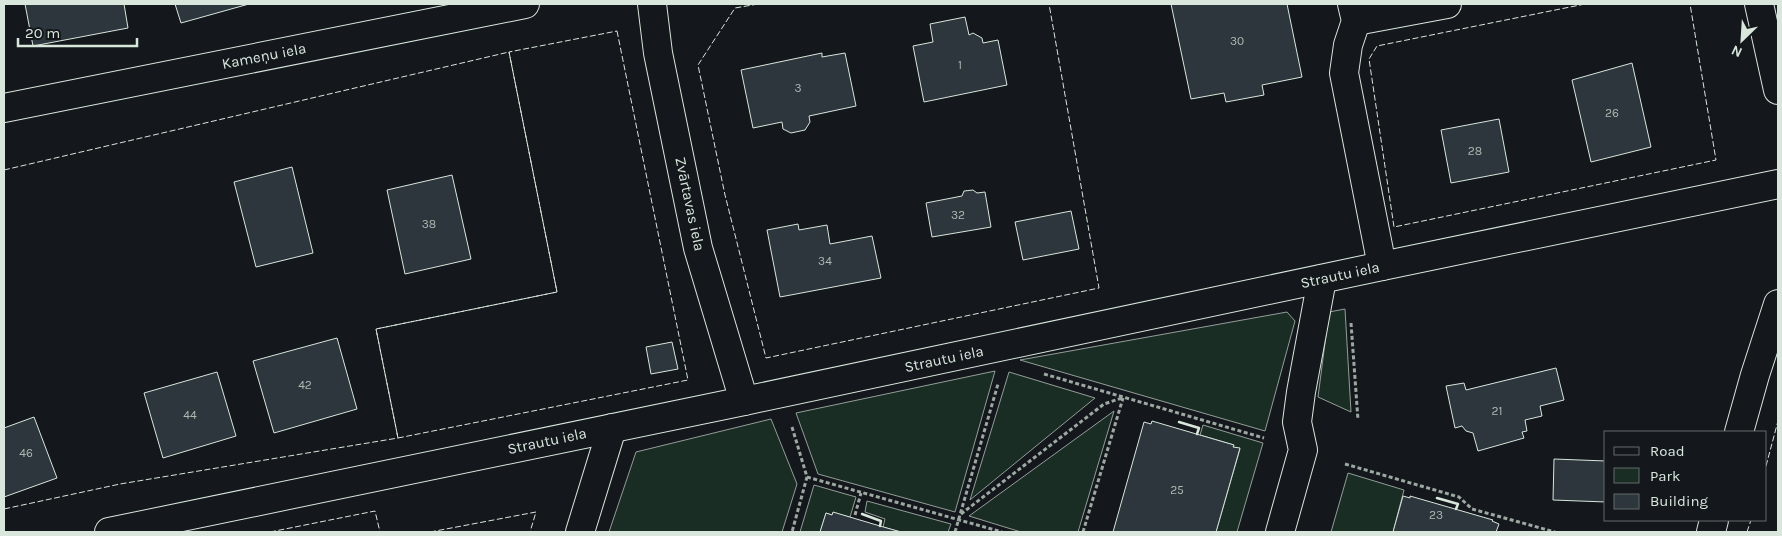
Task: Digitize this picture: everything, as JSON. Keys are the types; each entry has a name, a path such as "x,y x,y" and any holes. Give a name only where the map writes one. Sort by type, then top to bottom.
{"street":[{"name":"Kameņu iela","path":"4,108 525,4"},
{"name":"Zvārtavas iela","path":"652,4 658,53 698,248 744,401"},
{"path":"1382,266 1344,73 1354,12 1447,4"},
{"path":"1759,4 1778,90"},
{"name":"Strautu iela","path":"109,532 1778,184"},
{"path":"1280,532 1303,450 1298,412 1335,276"},
{"path":"1739,431 1778,304"},
{"path":"580,532 612,428"}],"path":[{"path":"1335,276 1358,420"},
{"path":"955,532 1008,345"},
{"path":"1041,373 1269,440"},
{"path":"781,393 808,477 792,532"},
{"path":"961,514 1104,404 1124,398"},
{"path":"1083,532 1124,398"},
{"path":"1345,464 1459,498 1472,509 1544,531 1555,532"},
{"path":"808,477 1002,532"},
{"path":"854,515 861,493"}],"green space":[{"path":"1345,309 1351,412 1318,397 1329,312"},
{"path":"1287,312 1295,321 1265,431 1020,360"},
{"path":"995,371 955,512 818,474 796,413"},
{"path":"1009,372 1095,398 970,500"},
{"path":"1114,411 1078,532 1021,532 969,516"},
{"path":"771,419 797,484 782,532 609,532 636,452"},
{"path":"1203,425 1263,443 1237,532 1216,532 1240,449 1233,447 1234,445 1200,435"},
{"path":"1348,473 1404,490 1393,532 1331,532"},
{"path":"814,485 856,497 850,517 826,513 820,532 800,532"},
{"path":"867,501 951,524 948,532 901,532 883,527 885,519 865,512"}],"building":[{"path":"25,4 124,4 128,28 33,46"},
{"path":"175,4 249,4 181,23"},
{"path":"1171,4 1287,4 1302,77 1262,85 1264,95 1226,102 1224,93 1191,99"},
{"path":"965,17 969,35 973,33 982,38 983,43 998,40 1007,85 924,102 913,46 933,42 930,24"},
{"path":"822,53 822,57 845,53 856,106 809,116 810,122 805,130 791,133 783,129 782,122 753,128 741,70"},
{"path":"1632,63 1651,147 1591,162 1572,80"},
{"path":"1499,119 1509,172 1451,183 1441,130"},
{"path":"292,167 313,253 256,267 234,182"},
{"path":"452,175 471,259 405,274 387,190"},
{"path":"973,190 977,193 985,192 991,227 932,237 926,203 962,196 964,191"},
{"path":"1071,211 1079,249 1023,260 1015,222"},
{"path":"798,224 799,230 827,225 830,244 872,236 881,278 780,297 767,230"},
{"path":"337,338 357,409 274,433 253,361"},
{"path":"672,342 678,369 651,374 646,347"},
{"path":"1556,368 1564,400 1540,406 1542,416 1525,420 1527,431 1522,432 1524,438 1478,451 1473,433 1466,431 1462,426 1455,428 1446,386 1464,383 1466,390"},
{"path":"217,372 236,436 163,458 144,393"},
{"path":"34,417 57,478 4,497 4,428"},
{"path":"1152,421 1240,448 1216,532 1113,532 1144,422 1151,424"},
{"path":"1554,459 1604,461 1604,502 1553,500"},
{"path":"1403,496 1410,498 1410,496 1493,520 1499,524 1496,532 1393,532"},
{"path":"833,512 901,532 820,532 826,513 832,515"}],"fence":[{"path":"758,4 735,8 698,65 725,195 766,358 1099,288 1049,4"},
{"path":"1585,4 1377,46 1369,59 1394,227 1716,160 1690,4"},
{"path":"617,31 688,380 398,438 376,329 557,292 509,52 617,31"},
{"path":"4,170 509,52 557,292 376,329 398,438 120,484 4,509"},
{"path":"1767,462 1778,421"},
{"path":"270,532 375,511 380,532"},
{"path":"430,532 536,512 530,532"},
{"path":"1747,532 1751,521"}],"wall":[{"path":"1179,422 1199,428 1197,434"},
{"path":"1437,498 1458,504 1456,509"},
{"path":"862,514 881,521 880,526"}]}
